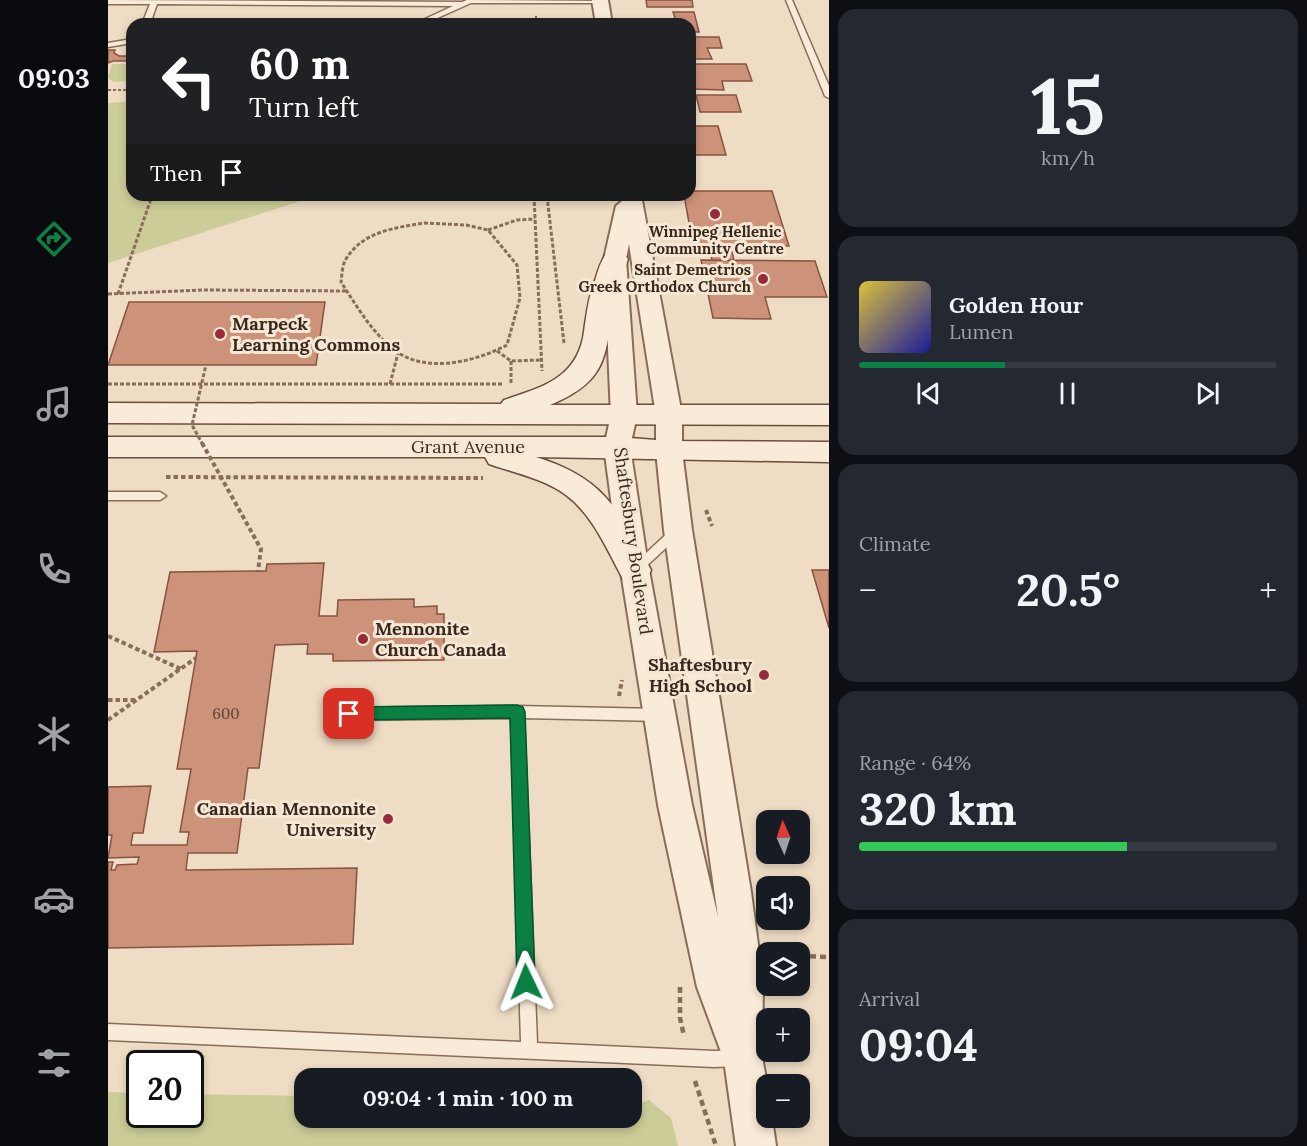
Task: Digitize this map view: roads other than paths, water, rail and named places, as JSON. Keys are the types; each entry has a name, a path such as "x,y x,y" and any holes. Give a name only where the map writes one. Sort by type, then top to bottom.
{"main road":[{"path":"496,414 551,393 576,377 583,369 597,345 602,300 615,260"},
{"name":"Grant Avenue","path":"108,413 828,415"},
{"path":"470,447 547,472 579,488 607,521 635,570"},
{"name":"Grant Avenue","path":"109,449 617,447 669,452 828,452"}],"street":[{"path":"600,0 603,18"},
{"name":"Shaftesbury Boulevard","path":"628,201 615,260 624,416 617,447 635,570 675,805 716,987 743,1058"},
{"name":"Shaftesbury Boulevard","path":"630,201 669,415 669,452 678,530 733,892 744,982 743,1058 756,1146"}],"lane":[{"path":"431,18 470,1 600,0"},
{"path":"789,0 828,96"},
{"path":"108,2 462,4"},
{"path":"148,18 154,3"},
{"path":"108,45 126,42"},
{"path":"108,496 160,496"},
{"path":"635,570 678,530"},
{"path":"517,712 529,1050"},
{"path":"349,714 517,712 660,715"},
{"path":"108,1032 714,1059 743,1058"}],"place":[{"name":"Winnipeg Hellenic Community Centre","path":"715,214"},
{"name":"Saint Demetrios Greek Orthodox Church","path":"763,279"},
{"name":"Marpeck Learning Commons","path":"220,334"},
{"name":"Mennonite Church Canada","path":"363,639"},
{"name":"Shaftesbury High School","path":"764,675"},
{"name":"Canadian Mennonite University","path":"388,819"}]}
